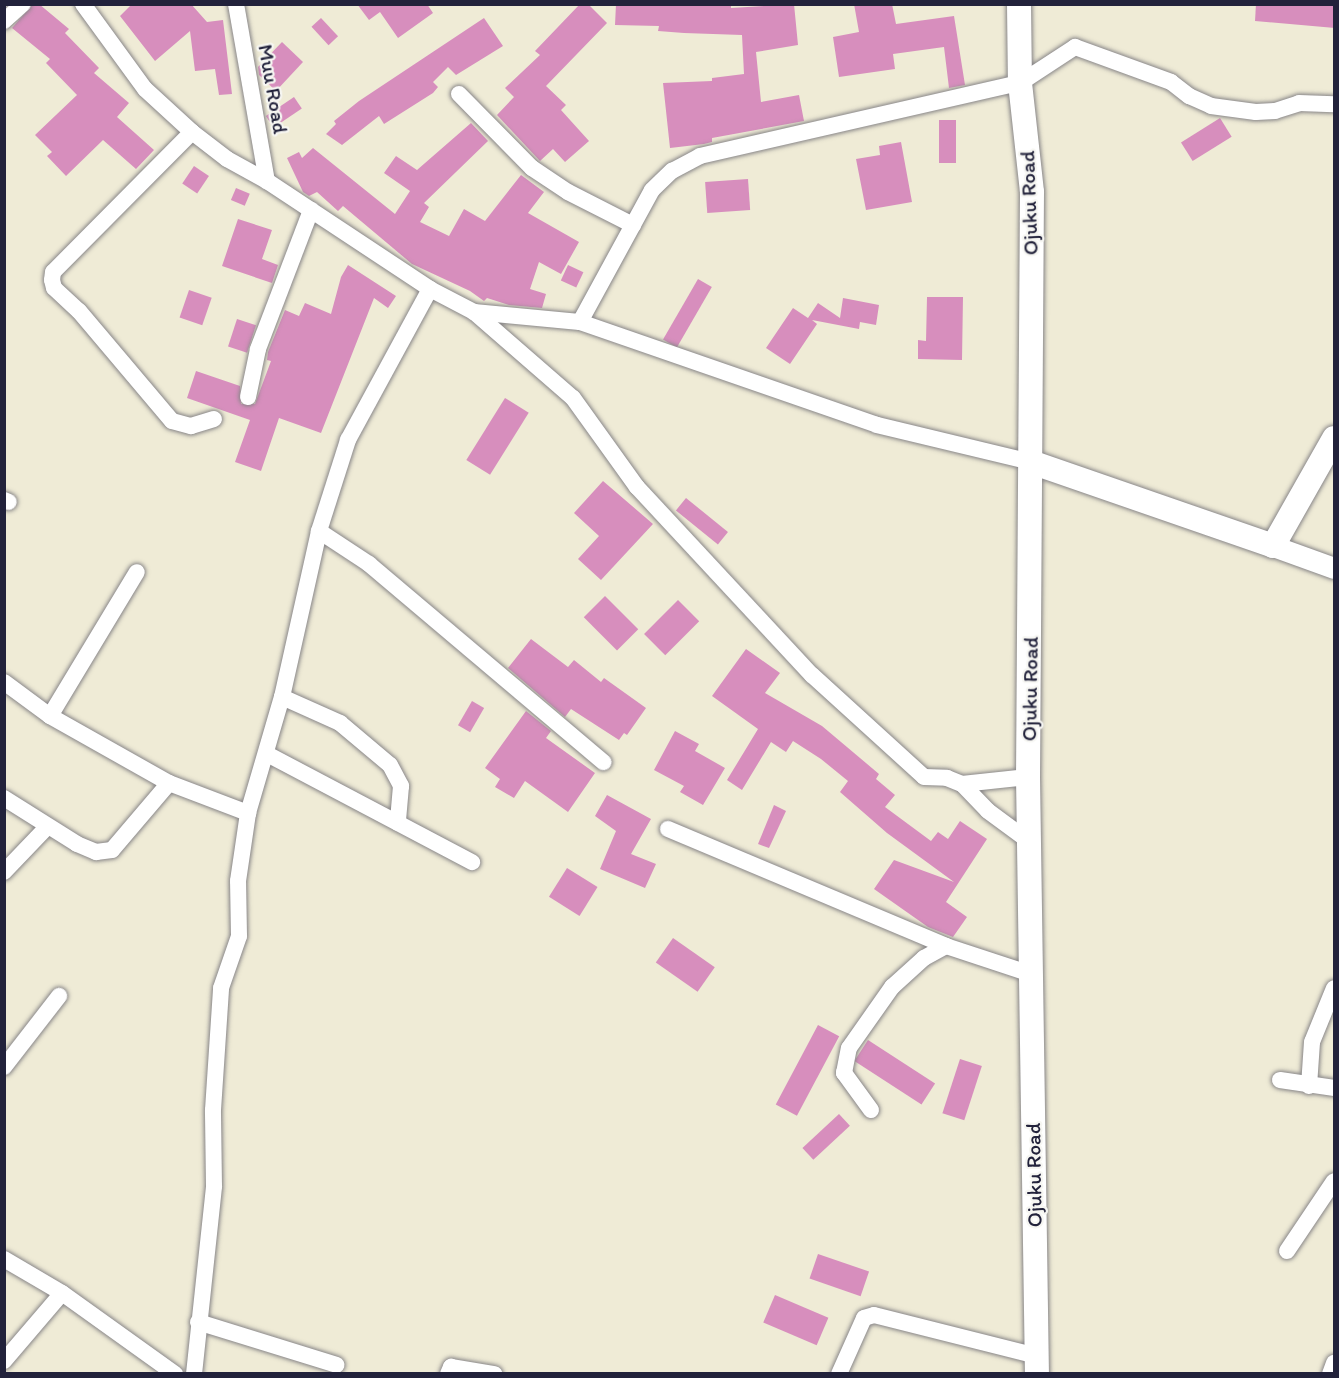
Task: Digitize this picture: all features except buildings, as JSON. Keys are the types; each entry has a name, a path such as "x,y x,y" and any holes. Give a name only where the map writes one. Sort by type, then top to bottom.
{"main road":[{"name":"Ojuku Road","path":"1019,4 1020,83 1032,192 1028,777 1037,1365"},
{"path":"1031,462 1273,546 1335,438"}],"street":[{"path":"4,21 23,4"},
{"path":"84,4 145,89 192,132 227,159 267,181 430,289 474,312 573,398 637,487 812,675 924,777 947,778 962,784 988,811 1030,842"},
{"name":"Muu Road","path":"236,4 267,181"},
{"path":"580,322 652,190 672,171 700,156 1020,83 1075,47 1171,82 1189,96 1211,106 1256,112 1275,111 1299,103 1335,104"},
{"path":"459,94 532,168 568,192 633,225"},
{"path":"192,132 53,272 52,280 54,288 116,352 172,421 191,426 214,419"},
{"path":"248,397 258,349 311,210"},
{"path":"194,1374 214,1186 213,1110 221,988 239,936 238,880 248,813 282,698 319,531 348,440 430,289"},
{"path":"474,312 580,322 877,425 1031,462"},
{"path":"319,531 369,564 603,762"},
{"path":"1273,546 1335,568"},
{"path":"50,716 137,572"},
{"path":"4,682 50,716 169,783 248,813"},
{"path":"282,698 340,723 390,765 401,786 398,823"},
{"path":"267,754 472,862"},
{"path":"962,784 1028,777"},
{"path":"4,798 47,826 96,852 112,850 169,783"},
{"path":"4,872 47,826"},
{"path":"668,829 946,946 1031,974"},
{"path":"871,1110 844,1072 849,1048 892,987 924,958 946,946"},
{"path":"1310,1086 1312,1042 1335,988"},
{"path":"4,1067 59,996"},
{"path":"1280,1080 1335,1088"},
{"path":"1287,1251 1335,1181"},
{"path":"4,1258 62,1293 175,1374"},
{"path":"4,1361 62,1293"},
{"path":"839,1374 861,1324 874,1315 1037,1365"},
{"path":"198,1322 337,1365"},
{"path":"1330,1374 1335,1363"},
{"path":"448,1374 451,1367 494,1374"}]}
